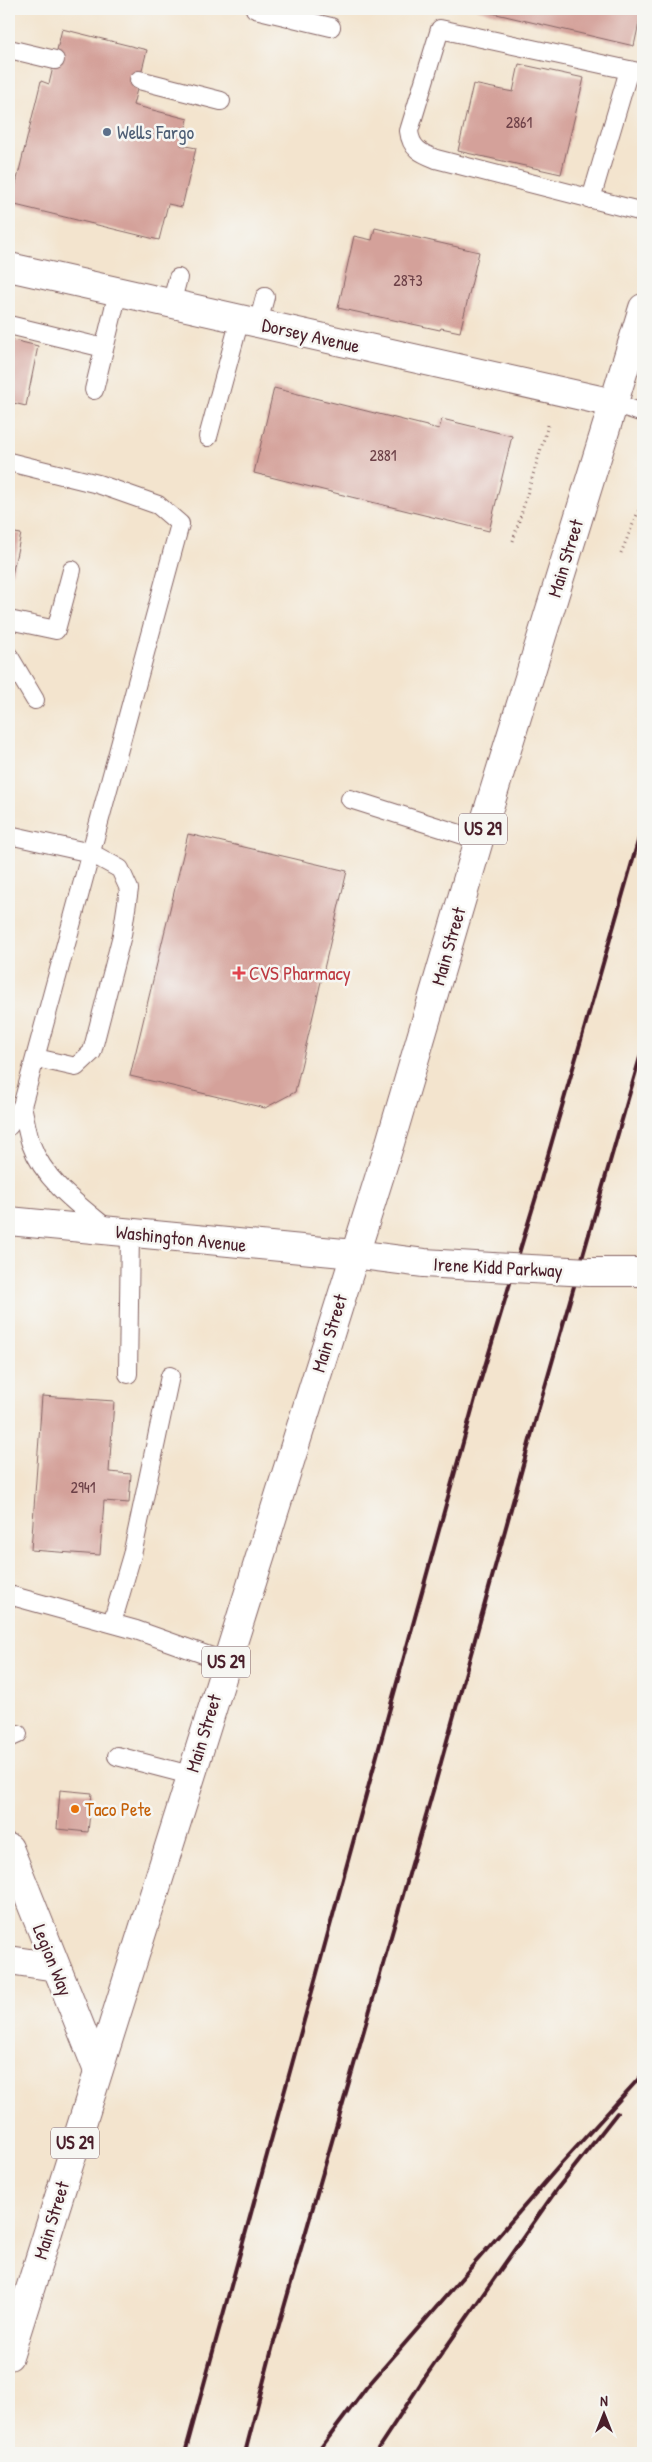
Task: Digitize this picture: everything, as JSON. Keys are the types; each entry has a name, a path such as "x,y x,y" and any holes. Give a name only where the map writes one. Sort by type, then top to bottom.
{"main road":[{"name":"Dorsey Avenue","path":"9,267 118,292 175,291 249,321 612,403"},
{"name":"Main Street","path":"9,2356 390,1142 479,840 612,403 643,308"},
{"name":"Washington Avenue","path":"9,1221 354,1254"},
{"name":"Irene Kidd Parkway","path":"354,1254 424,1263 589,1272 643,1272"},
{"name":"Legion Way","path":"9,1848 98,2071"},
{"path":"9,1960 56,1967"}],"lane":[{"path":"255,9 331,27"},
{"path":"591,199 636,71 440,29 409,132 410,142 418,152 436,158 591,199 643,212"},
{"path":"9,49 55,60"},
{"path":"139,80 222,101"},
{"path":"94,390 118,292"},
{"path":"208,437 249,321 265,297"},
{"path":"9,325 104,348"},
{"path":"612,403 643,413"},
{"path":"9,462 98,484 158,505 180,524 36,1058 22,1106 9,1126"},
{"path":"9,620 56,630 72,570"},
{"path":"9,656 35,700"},
{"path":"350,799 479,840"},
{"path":"9,835 91,853 120,869 129,889 122,935 92,1052 76,1067 36,1058"},
{"path":"22,1106 31,1145 40,1162 63,1192 120,1232 128,1374"},
{"path":"112,1624 132,1556 170,1376"},
{"path":"9,1595 112,1624 226,1662"},
{"path":"117,1756 190,1775"}],"path":[{"path":"512,541 550,420 540,418"},
{"path":"622,553 643,500"}],"building":[{"path":"475,9 642,9 634,46"},
{"name":"Wells Fargo","path":"62,29 147,50 133,105 188,119 181,145 196,148 182,207 168,204 159,240 11,204 41,81 49,84"},
{"path":"519,64 584,78 561,174 458,151 473,84 513,92"},
{"path":"375,228 479,252 460,332 441,328 440,330 338,308 354,236 372,240"},
{"path":"9,339 38,346 26,406 9,402"},
{"path":"274,388 439,429 442,419 512,436 489,531 254,473"},
{"path":"9,532 21,534 10,584 9,584"},
{"name":"CVS Pharmacy","path":"188,834 347,871 295,1092 265,1108 130,1076"},
{"path":"42,1396 114,1401 109,1472 131,1474 129,1503 104,1501 100,1555 31,1550"},
{"path":"60,1790 92,1793 88,1832 57,1829"}],"railway":[{"path":"185,2453 475,1399 536,1197 643,824"},
{"path":"245,2453 272,2349 435,1784 536,1418 643,1047"},
{"path":"317,2453 366,2388 561,2164 643,2074"},
{"path":"375,2453 421,2383 557,2189 617,2113"}],"place":[{"name":"Wells Fargo","path":"107,132"},
{"name":"CVS Pharmacy","path":"239,973"},
{"name":"Taco Pete","path":"75,1809"}]}
